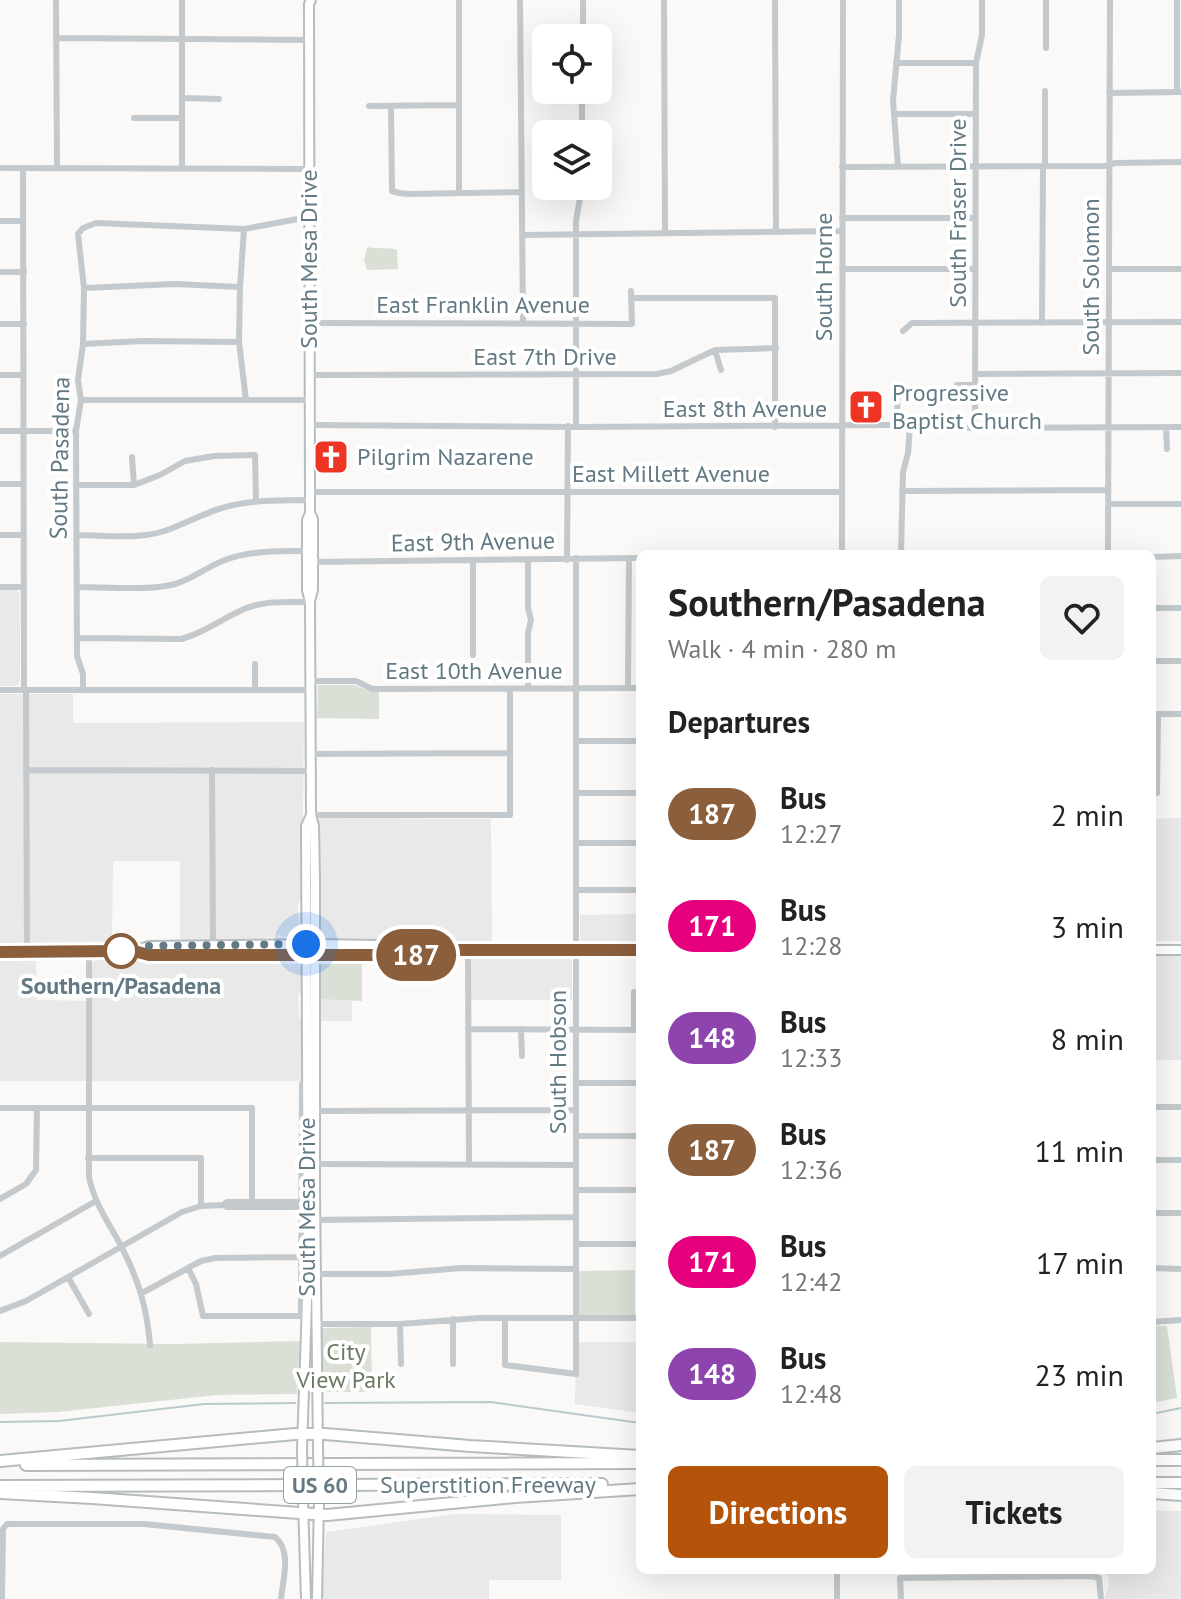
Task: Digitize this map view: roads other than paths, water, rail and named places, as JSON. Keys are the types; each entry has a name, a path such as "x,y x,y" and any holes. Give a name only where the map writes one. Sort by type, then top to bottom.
{"highway":[{"path":"0,1463 302,1434 636,1456"},
{"path":"1156,1448 1181,1445"},
{"path":"1156,1460 1181,1460"},
{"name":"Superstition Freeway","path":"0,1463 636,1463"},
{"path":"1156,1483 1181,1483"},
{"name":"Superstition Freeway","path":"0,1486 636,1486"},
{"path":"0,1493 320,1514 636,1486"},
{"path":"1156,1493 1181,1495"}],"main road":[{"name":"South Mesa Drive","path":"308,1 310,513 313,519 310,551 313,590 310,602 310,771 315,889 311,944"},
{"name":"South Mesa Drive","path":"311,815 306,826 306,849 311,944 312,1164 309,1204 317,1324 319,1434 317,1599"},
{"path":"306,849 315,889"},
{"path":"134,951 149,946 311,944 438,946 449,950 636,950"},
{"path":"172,956 177,952 210,950 213,945"},
{"path":"378,956 422,946"},
{"path":"0,952 134,951 172,956 378,956 439,955 449,950"},
{"path":"1156,950 1181,950"},
{"name":"South Mesa Drive","path":"306,1599 302,1448 304,1316 312,1274"}],"street":[{"path":"56,0 57,168"},
{"path":"182,0 182,169"},
{"path":"459,0 459,193"},
{"path":"520,0 523,323"},
{"path":"583,0 583,24"},
{"path":"664,0 665,233"},
{"path":"775,0 776,232"},
{"name":"South Horne","path":"842,550 843,0"},
{"path":"898,167 894,114 899,0"},
{"name":"South Fraser Drive","path":"975,427 976,63 982,35 982,0"},
{"path":"1046,0 1046,48"},
{"name":"South Solomon","path":"1108,550 1110,0"},
{"path":"1109,93 1179,92 1177,0"},
{"path":"56,38 309,40"},
{"path":"896,63 976,63"},
{"path":"1042,323 1045,91"},
{"path":"182,98 219,99"},
{"path":"369,106 459,105"},
{"path":"391,106 392,191 408,194 522,192"},
{"path":"894,114 976,114"},
{"path":"134,118 182,118"},
{"path":"842,167 1181,162"},
{"path":"0,168 309,169"},
{"path":"23,168 27,951"},
{"path":"567,560 567,492 576,375 576,234 580,200"},
{"path":"246,400 239,342 244,229 309,217"},
{"path":"842,218 975,218"},
{"path":"0,221 23,221"},
{"name":"South Pasadena","path":"83,690 83,674 77,656 76,431 81,400 78,380 83,344 84,288 78,234 83,228 96,223 244,229"},
{"path":"523,235 842,231"},
{"path":"842,269 975,269"},
{"path":"1109,269 1181,269"},
{"path":"0,272 24,272"},
{"path":"84,288 175,284 240,287"},
{"name":"East Franklin Avenue","path":"309,323 632,324 631,294 685,302 775,298 776,348"},
{"path":"903,331 912,323 1181,322"},
{"path":"0,324 24,324"},
{"path":"83,344 239,342"},
{"path":"775,427 776,348"},
{"name":"East 7th Drive","path":"310,375 664,374 715,350 776,348"},
{"path":"715,350 721,370"},
{"path":"976,374 1181,373"},
{"path":"0,375 23,375"},
{"path":"957,385 975,385"},
{"path":"898,425 897,401 901,391"},
{"path":"81,400 310,400"},
{"name":"East 8th Avenue","path":"310,425 1181,427"},
{"path":"901,550 903,472 910,425"},
{"path":"1166,427 1167,449"},
{"path":"0,431 76,431"},
{"path":"76,485 134,485 160,475 183,458 255,455 256,501"},
{"path":"132,457 134,485"},
{"path":"0,484 23,484"},
{"path":"902,491 1108,490"},
{"name":"East Millett Avenue","path":"77,535 146,535 167,531 226,506 310,496 841,492"},
{"path":"1108,504 1181,504"},
{"path":"0,535 23,535"},
{"path":"77,587 174,585 227,559 266,552 310,551"},
{"path":"1156,557 1181,556"},
{"name":"South Hobson","path":"505,1318 505,1365 576,1374 576,558"},
{"path":"628,688 629,558"},
{"name":"East 9th Avenue","path":"310,562 636,558"},
{"path":"528,560 531,620 528,633 528,689"},
{"path":"473,561 473,655"},
{"path":"0,587 23,587"},
{"path":"77,638 181,639 204,634 243,609 256,605 310,602"},
{"path":"1156,608 1181,608"},
{"path":"1156,661 1181,661"},
{"path":"255,664 255,690"},
{"name":"East 10th Avenue","path":"0,690 255,690 356,681 372,689 636,688"},
{"path":"311,815 510,815 510,689"},
{"path":"1156,767 1158,714 1181,714"},
{"path":"576,741 636,741"},
{"path":"310,754 509,753"},
{"path":"27,770 310,771"},
{"path":"212,770 213,945"},
{"path":"576,793 636,793"},
{"path":"576,843 636,843"},
{"path":"576,890 636,890"},
{"path":"468,950 469,1164"},
{"path":"89,951 89,1177 96,1201 142,1293 150,1345"},
{"path":"634,992 636,1017"},
{"path":"468,1029 636,1030"},
{"path":"521,1029 522,1056"},
{"path":"576,1083 636,1083"},
{"name":"South Mesa Drive","path":"302,1084 309,1204 302,1257 304,1316"},
{"path":"1156,1107 1181,1107"},
{"path":"0,1108 252,1108 252,1204"},
{"path":"0,1189 2,1198 26,1184 36,1170 37,1108"},
{"path":"312,1111 576,1110"},
{"path":"576,1136 636,1136"},
{"path":"88,1158 201,1158 201,1206"},
{"path":"1156,1160 1181,1160"},
{"path":"312,1164 576,1165"},
{"path":"576,1190 636,1190"},
{"path":"0,1256 96,1201"},
{"path":"0,1311 68,1277 182,1212 227,1202 309,1204"},
{"path":"1156,1213 1181,1213"},
{"path":"156,1214 160,1223"},
{"path":"312,1220 576,1217"},
{"path":"576,1244 636,1244"},
{"path":"142,1293 201,1261 225,1256 302,1257"},
{"path":"188,1268 196,1284 203,1316 304,1316"},
{"path":"312,1274 389,1274 462,1268 576,1269"},
{"path":"1156,1268 1181,1269"},
{"path":"68,1277 89,1314"},
{"path":"14,1306 18,1315"},
{"path":"317,1324 400,1324 505,1318 636,1318"},
{"path":"453,1319 453,1364"},
{"path":"1156,1322 1181,1320"},
{"path":"400,1324 401,1364"},
{"path":"2,1599 3,1529 7,1524 144,1524 275,1537 282,1542 285,1553 281,1599"},
{"path":"837,1574 837,1599"},
{"path":"901,1599 900,1578 1091,1576 1099,1578 1101,1599"}],"waterway":[{"path":"325,1403 491,1402 636,1422"},
{"path":"0,1422 59,1421 204,1404 295,1403"},
{"path":"1156,1413 1181,1408"}],"place":[{"name":"Progressive Baptist Church","path":"866,407"},
{"name":"Pilgrim Nazarene","path":"331,457"},
{"name":"Southern/Pasadena","path":"121,951"}],"park label":[{"name":"City View Park","path":"346,1366"}]}
